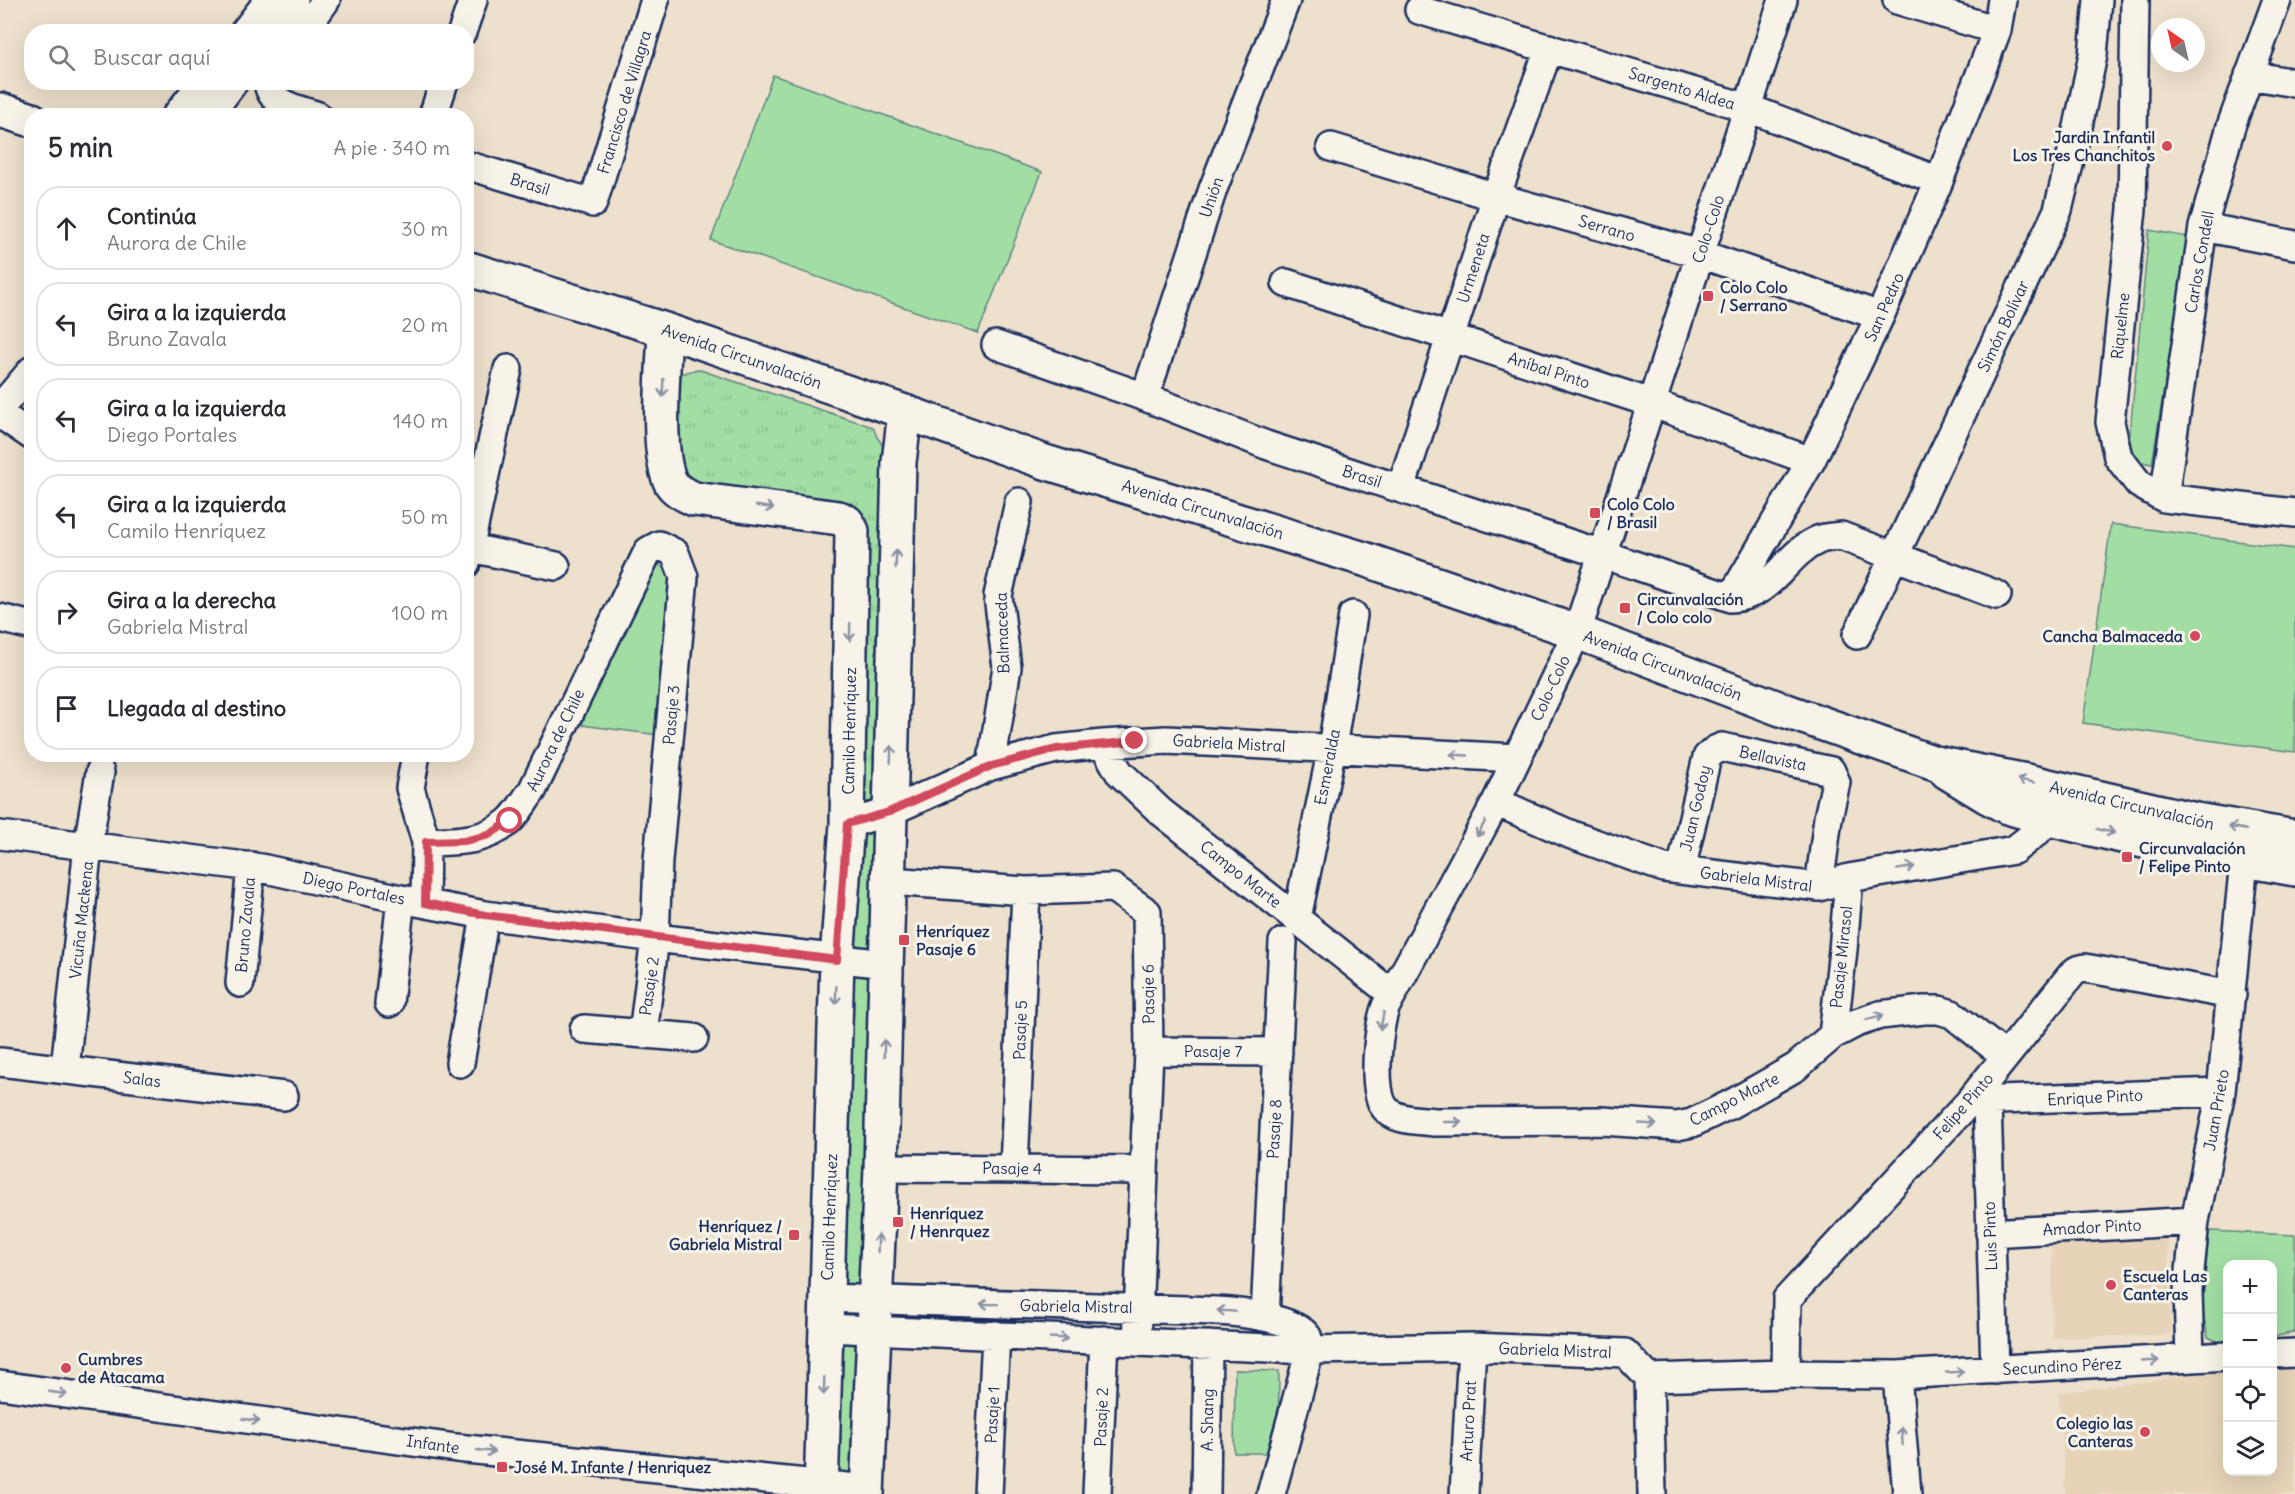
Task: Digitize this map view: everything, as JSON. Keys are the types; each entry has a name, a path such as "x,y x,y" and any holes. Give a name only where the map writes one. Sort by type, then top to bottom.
{"main road":[{"path":"0,110 24,118"},
{"name":"Avenida Circunvalación","path":"474,270 665,330 905,411 1045,462 1364,559 1577,632 1778,708 1935,763 2031,782 2196,820 2295,837"},
{"name":"Camilo Henríquez","path":"665,330 662,424 665,463 672,484 682,493 694,499 839,518 847,522 852,531 847,824 837,960 820,1489"},
{"path":"867,1491 881,1168 890,881 889,812 899,462 905,411"},
{"name":"Avenida Circunvalación","path":"1935,763 1988,798 2007,807 2049,819 2244,861 2295,869"}],"street":[{"path":"250,24 269,0"},
{"path":"278,24 294,0"},
{"path":"309,24 326,0"},
{"path":"465,24 473,0"},
{"name":"Francisco de Villagra","path":"593,203 655,0"},
{"name":"Unión","path":"1145,398 1213,189 1286,0"},
{"name":"Colo-Colo","path":"1395,1116 1385,1109 1380,1099 1377,1082 1382,1016 1496,802 1577,632 1783,0"},
{"path":"1897,0 1997,30"},
{"name":"San Pedro","path":"1731,598 1811,461 1880,316 1940,181 1997,30 2002,0"},
{"name":"Simón Bolívar","path":"1857,635 2058,210 2093,55 2098,0"},
{"name":"Riquelme","path":"2135,0 2132,209 2110,422 2118,457 2139,484 2164,498 2295,513"},
{"name":"Carlos Condell","path":"2164,498 2202,227 2231,126 2277,0"},
{"name":"Sargento Aldea","path":"1419,10 1748,108 1940,181"},
{"name":"Urmeneta","path":"1401,488 1496,197 1548,48"},
{"path":"2248,75 2295,83"},
{"path":"182,108 197,90"},
{"path":"214,108 228,90"},
{"path":"270,90 279,102 296,108"},
{"path":"436,108 441,90"},
{"name":"Serrano","path":"1331,147 1496,197 1700,254 1880,316"},
{"name":"Brasil","path":"474,167 593,203"},
{"path":"2202,227 2295,245"},
{"name":"Aníbal Pinto","path":"1286,283 1651,403 1811,461"},
{"name":"Brasil","path":"996,345 1145,398 1266,445 1731,598"},
{"path":"474,525 508,369"},
{"path":"0,408 24,380"},
{"path":"0,414 24,430"},
{"name":"Balmaceda","path":"991,766 1006,667 998,596 1019,502"},
{"path":"1731,598 1748,598 1764,587 1801,551 1820,539 1841,536 1893,558 1997,596"},
{"name":"Pasaje 3","path":"635,576 648,551 659,545 675,553 684,577 658,860 655,938"},
{"path":"474,554 556,566"},
{"name":"Aurora de Chile","path":"426,842 464,841 489,835 510,821 532,791 635,576"},
{"name":"Esmeralda","path":"1297,918 1332,748 1353,615"},
{"path":"0,618 24,624"},
{"name":"Gabriela Mistral","path":"847,824 889,812 991,766 1056,749 1103,744 1166,740 1517,758"},
{"name":"Campo Marte","path":"1103,744 1113,764 1129,782 1192,836 1392,994"},
{"name":"Bellavista","path":"1715,750 1722,747 1831,771 1836,782 1828,818 1819,887"},
{"name":"Juan Godoy","path":"1681,870 1707,757 1715,750"},
{"path":"398,762 411,786"},
{"path":"389,1003 426,842 411,797 415,762"},
{"name":"Vicuña Mackena","path":"65,1069 88,845 100,772"},
{"name":"Gabriela Mistral","path":"1496,802 1603,846 1664,868 1819,887 1849,878 2014,850 2049,819"},
{"name":"Diego Portales","path":"0,835 250,866 485,915 655,938 886,964"},
{"name":"Juan Prieto","path":"2190,1358 2188,1291 2195,1221 2221,1092 2244,861"},
{"name":"Bruno Zavala","path":"240,983 250,866"},
{"name":"Pasaje Mirasol","path":"1833,1035 1849,878"},
{"name":"Pasaje 6","path":"890,881 1026,891 1113,888 1147,912 1149,1051 1137,1342"},
{"name":"Pasaje 5","path":"1014,1168 1026,891"},
{"path":"459,1063 485,915"},
{"name":"Pasaje 2","path":"643,1034 655,938"},
{"name":"Pasaje 8","path":"1265,1317 1283,942"},
{"name":"Felipe Pinto","path":"1786,1374 1787,1299 1978,1102 2005,1056 2077,970 2085,968 2232,995"},
{"name":"Campo Marte","path":"1395,1116 1434,1122 1602,1121 1677,1126 1692,1123 1779,1077 1804,1061 1833,1035 1856,1023 1880,1015 1939,1010 1952,1014 2005,1056"},
{"name":"Pasaje 2","path":"584,1029 694,1038"},
{"name":"Pasaje 7","path":"1149,1051 1278,1052"},
{"name":"Salas","path":"0,1062 284,1096"},
{"name":"Enrique Pinto","path":"1978,1102 2221,1092"},
{"name":"Luis Pinto","path":"1978,1102 1989,1233 1995,1370"},
{"name":"Pasaje 4","path":"881,1168 1143,1170"},
{"name":"Amador Pinto","path":"1989,1233 2195,1221"},
{"name":"Gabriela Mistral","path":"826,1313 875,1315 1138,1307 1237,1312 1295,1326 1308,1340 1310,1350"},
{"name":"Gabriela Mistral","path":"875,1315 996,1335 1310,1350 1472,1347 1625,1353 1649,1378"},
{"name":"Pasaje 1","path":"988,1494 996,1335"},
{"name":"Pasaje 2","path":"1097,1494 1104,1340"},
{"name":"A. Shang","path":"1206,1494 1208,1345"},
{"name":"Arturo Prat","path":"1464,1494 1472,1347"},
{"path":"1271,1494 1310,1350"},
{"path":"2277,1354 2295,1353"},
{"name":"Secundino Pérez","path":"1897,1375 2223,1356"},
{"path":"1652,1494 1649,1378 1786,1374 1897,1375 1907,1494"},
{"name":"Infante","path":"0,1385 456,1448 820,1489 867,1491"}],"shaded area":[{"name":"Escuela Las Canteras","path":"2167,1229 2171,1334 2052,1338 2052,1237"},
{"name":"Colegio las Canteras","path":"2277,1364 2281,1364 2295,1373 2295,1494 2066,1494 2059,1393 2223,1372 2223,1476 2277,1476"}],"green space":[{"path":"773,75 1042,172 978,333 711,240"},
{"path":"2149,230 2188,237 2152,464 2137,461 2129,443"},
{"path":"697,369 873,427 895,464 884,806 852,818 856,528 684,489 669,378"},
{"name":"Cancha Balmaceda","path":"2111,524 2295,549 2295,752 2083,723"},
{"path":"659,564 683,584 658,735 582,725 596,681 635,596"},
{"path":"881,825 864,1159 856,1484 832,1483 853,831"},
{"path":"2209,1231 2295,1235 2295,1332 2277,1336 2277,1260 2223,1260 2223,1344 2208,1337 2202,1310"},
{"path":"1235,1370 1279,1371 1278,1453 1234,1453"}],"place":[{"name":"Jardin Infantil Los Tres Chanchitos","path":"2167,146"},
{"name":"Colo Colo / Serrano","path":"1708,296"},
{"name":"Colo Colo / Brasil","path":"1595,513"},
{"name":"Circunvalación / Colo colo","path":"1625,608"},
{"name":"Cancha Balmaceda","path":"2195,636"},
{"name":"Circunvalación / Felipe Pinto","path":"2127,857"},
{"name":"Henríquez Pasaje 6","path":"904,940"},
{"name":"Henríquez / Henrquez","path":"898,1222"},
{"name":"Henríquez / Gabriela Mistral","path":"794,1235"},
{"name":"Escuela Las Canteras","path":"2111,1285"},
{"name":"Cumbres de Atacama","path":"66,1368"},
{"name":"Colegio las Canteras","path":"2145,1432"},
{"name":"José M. Infante / Henriquez","path":"502,1467"}],"route":[{"path":"510,821 489,835 464,841 426,842 425,903 485,915 837,960 847,824 914,802 963,777 991,766 1056,749 1135,741"}]}
